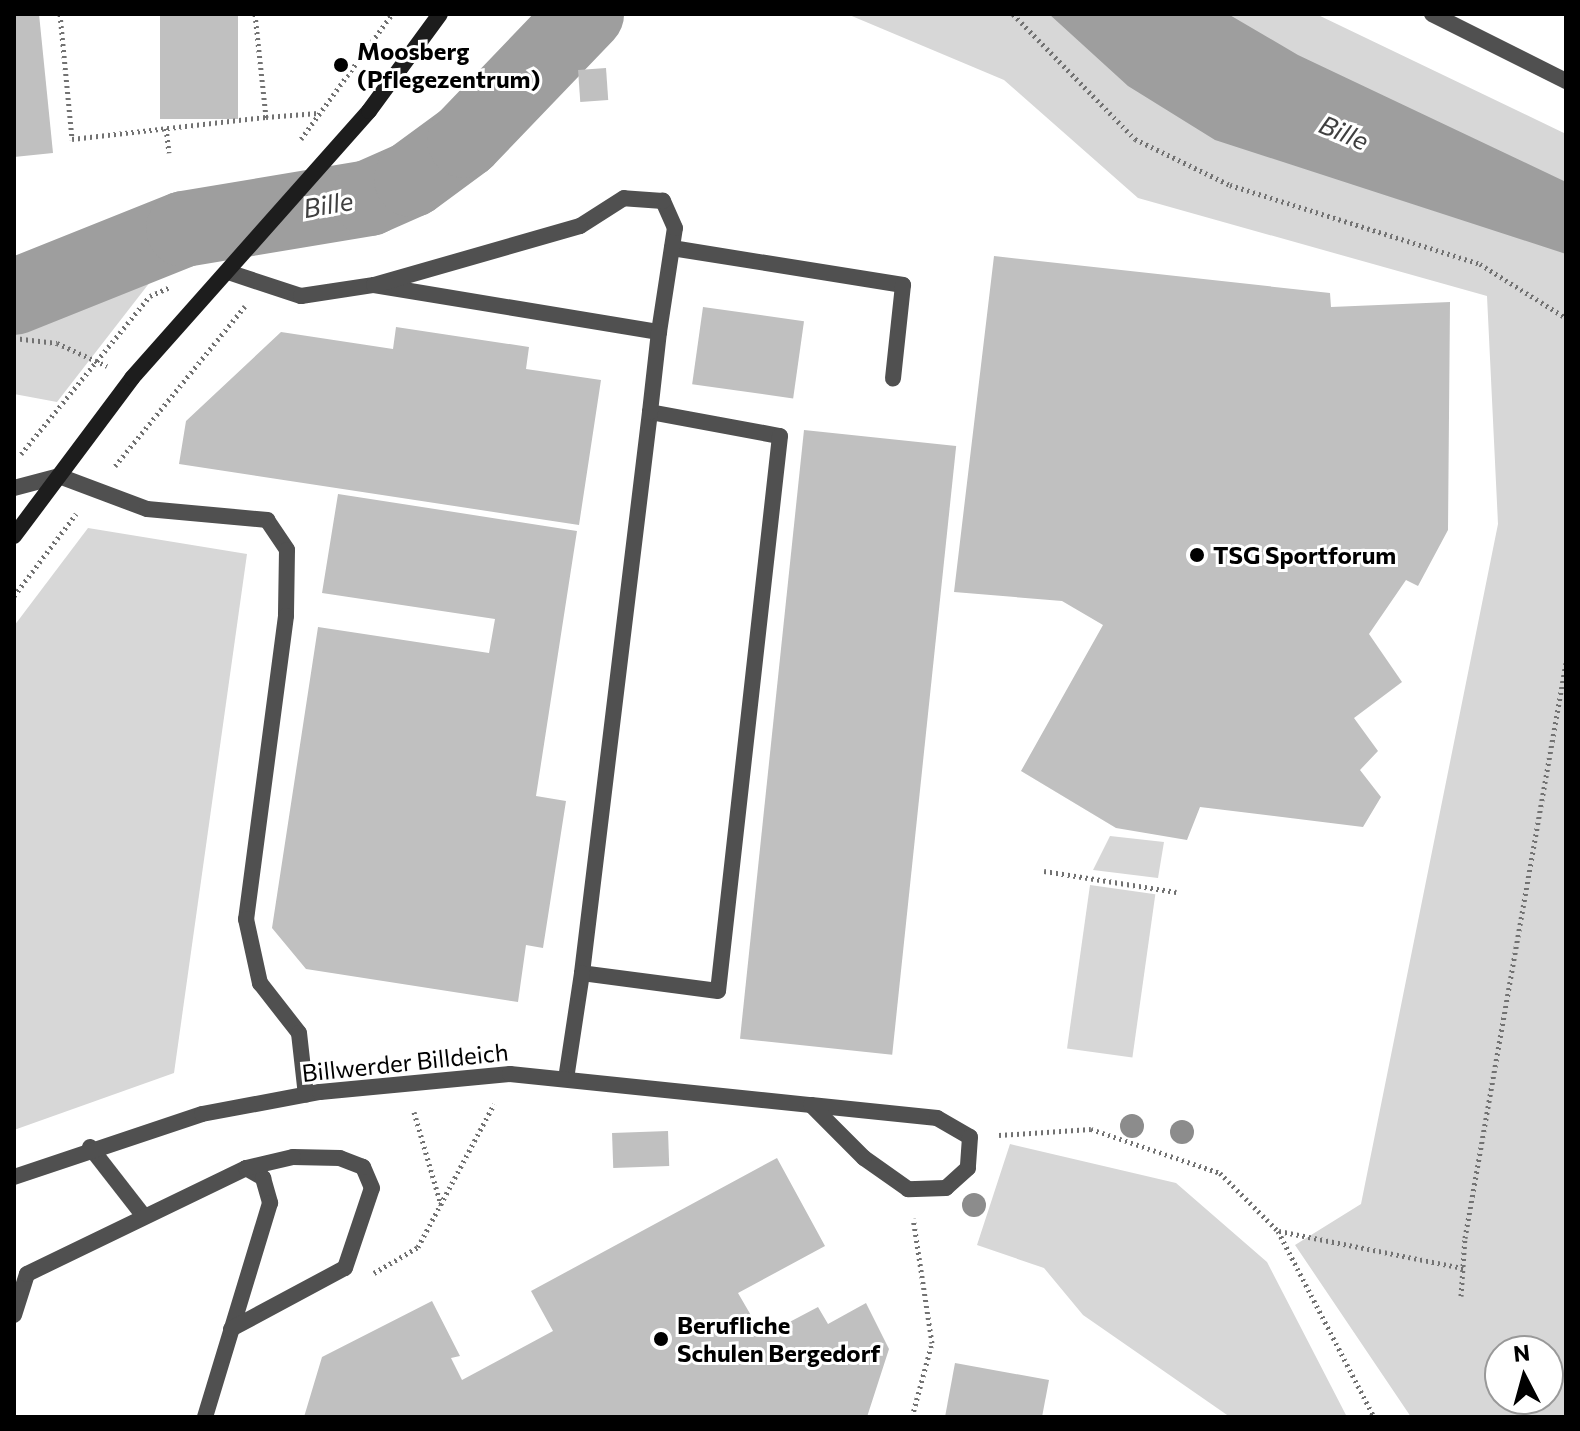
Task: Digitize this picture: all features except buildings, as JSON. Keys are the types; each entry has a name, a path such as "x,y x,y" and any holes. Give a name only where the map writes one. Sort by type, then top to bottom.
{"street":[{"path":"14,536 132,378 369,111 440,14"},
{"path":"1432,14 1566,81"},
{"path":"228,272 301,296 374,285 580,226 624,198 663,201 675,228 659,332 582,973 566,1079"},
{"path":"672,248 903,285 893,378"},
{"path":"374,285 659,332"},
{"path":"582,973 718,991 780,436 650,412"},
{"path":"14,488 59,476 94,492 147,509 267,520 287,550 286,616 246,919 260,983 299,1033 306,1095"},
{"name":"Billwerder Billdeich","path":"14,1177 90,1147 202,1114 306,1095 510,1074 937,1118 970,1137"},
{"path":"811,1105 864,1158 908,1189 946,1188 968,1168 970,1137"},
{"path":"90,1147 143,1215"},
{"path":"14,1315 27,1274 143,1215 246,1168 293,1157 340,1158 363,1167 372,1188 345,1268 231,1329"},
{"path":"205,1417 270,1203 263,1178 246,1168"}],"path":[{"path":"60,14 72,139 266,117 369,111"},
{"path":"255,14 266,117"},
{"path":"297,193 288,158 317,113 392,14"},
{"path":"1013,14 1125,129 1160,153 1230,185 1480,264 1566,318"},
{"path":"166,128 169,153"},
{"path":"14,596 255,294 252,280"},
{"path":"14,338 57,343 132,378"},
{"path":"1461,1296 1463,1268 1566,663"},
{"path":"1044,871 1176,892"},
{"path":"406,1084 441,1205"},
{"path":"970,1137 1091,1129 1220,1173 1278,1231 1374,1417"},
{"path":"908,1189 932,1343 912,1417"},
{"path":"1278,1231 1463,1268"}],"shaded area":[{"path":"847,14 1316,14 1566,134 1566,1417 1411,1417 1295,1245 1361,1204 1498,524 1487,296 1138,198 1004,80"},
{"path":"185,237 57,402 14,394 14,287"},
{"path":"88,528 247,554 174,1073 14,1130 14,626"},
{"path":"1110,836 1164,842 1158,878 1093,870"},
{"path":"1090,885 1155,894 1132,1058 1067,1048"},
{"path":"1010,1144 1176,1183 1267,1262 1347,1417 1230,1417 1083,1315 1044,1268 977,1245"}],"water":[{"path":"1049,14 1228,14 1298,55 1566,182 1566,254 1215,140 1128,86"}],"waterway":[{"name":"Bille","path":"14,297 184,229 369,198 412,179 465,140 586,14"}],"place":[{"name":"Moosberg (Pflegezentrum)","path":"341,65"},
{"name":"TSG Sportforum","path":"1197,555"},
{"name":"Berufliche Schulen Bergedorf","path":"661,1339"}]}
